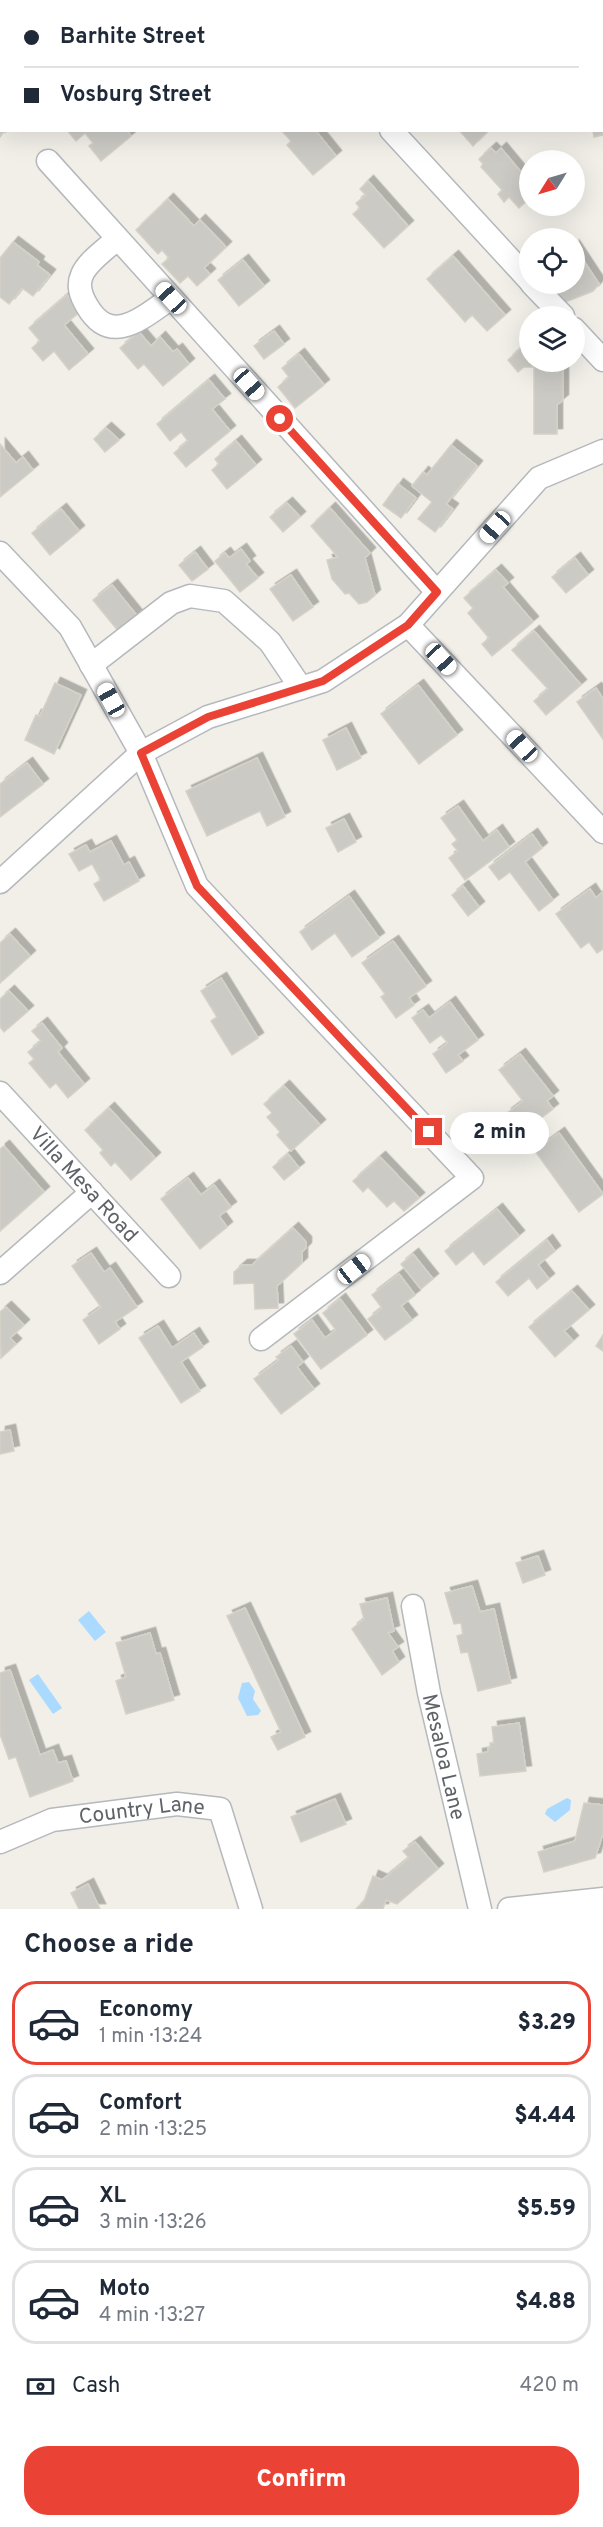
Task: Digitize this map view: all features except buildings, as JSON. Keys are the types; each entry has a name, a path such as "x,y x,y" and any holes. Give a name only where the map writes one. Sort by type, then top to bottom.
{"street":[{"path":"393,132 519,269"},
{"path":"53,167 437,592"},
{"path":"117,239 82,273 78,285 82,298 92,315 107,327 123,327 138,321 171,298"},
{"path":"542,294 554,306"},
{"path":"585,341 603,360"},
{"path":"0,882 141,753 208,717 323,681 408,625 539,478 603,451"},
{"path":"0,553 70,627 141,753 197,886 472,1178 261,1339"},
{"path":"91,665 171,603 190,596 224,601 270,642 301,688"},
{"path":"408,625 603,832"},
{"name":"Villa Mesa Road","path":"0,1093 169,1276"},
{"path":"0,1273 92,1192"},
{"name":"Mesaloa Lane","path":"413,1606 429,1693 480,1909"},
{"name":"Country Lane","path":"0,1842 52,1820 177,1804 220,1809 251,1909"},
{"path":"509,1909 603,1899"}],"water":[{"path":"89,1611 106,1632 95,1641 78,1620"},
{"path":"38,1674 62,1708 53,1714 29,1680"},
{"path":"249,1682 255,1691 253,1699 261,1711 258,1715 247,1716 238,1698 242,1683"},
{"path":"567,1798 571,1800 570,1810 555,1822 545,1814 547,1809"}],"route":[{"path":"280,419 437,592 408,625 323,681 208,717 141,753 197,886 429,1132"}]}
